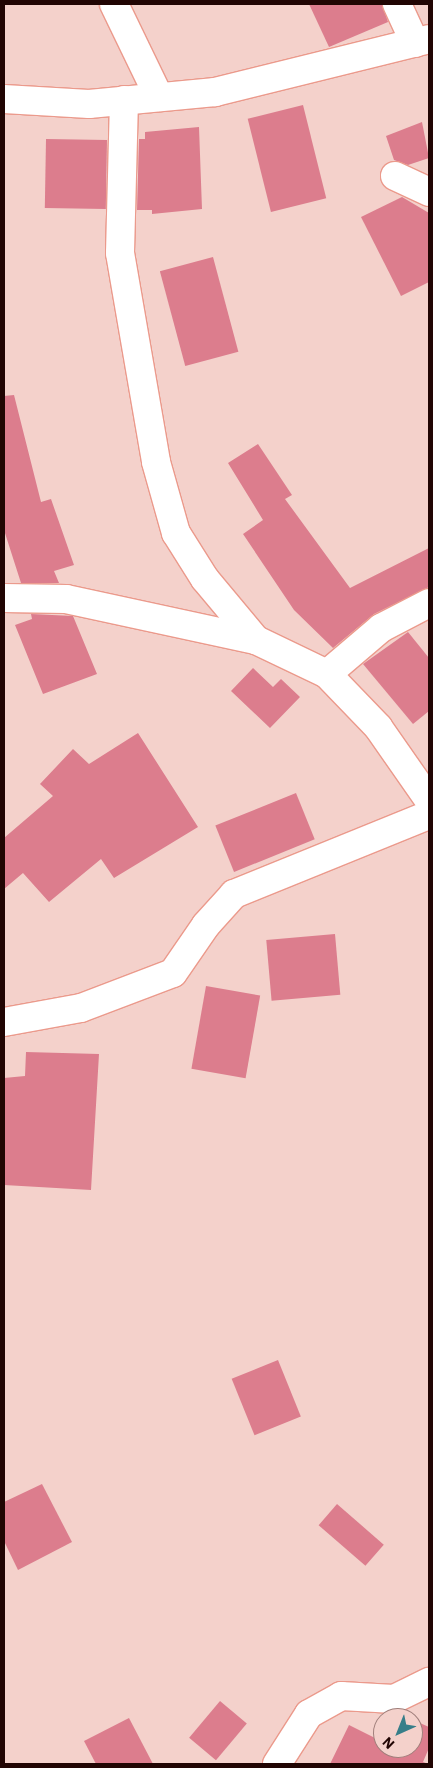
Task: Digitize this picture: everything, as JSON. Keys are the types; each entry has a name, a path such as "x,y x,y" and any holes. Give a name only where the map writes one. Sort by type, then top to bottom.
{"street":[{"path":"114,4 159,97"},
{"path":"4,99 89,104 215,92 422,41 397,4"},
{"path":"124,100 120,253 156,462 176,533 205,579 256,640"},
{"path":"395,176 429,192"},
{"path":"4,598 66,599 256,640 327,674 378,727 429,800"},
{"path":"327,674 381,628 429,604"},
{"path":"4,1022 81,1008 173,973 206,925 234,894 429,815"},
{"path":"277,1764 309,1714 341,1696 394,1700 429,1682"}],"building":[{"path":"309,4 382,4 388,22 329,47"},
{"path":"303,105 326,198 271,212 248,119"},
{"path":"422,122 429,158 408,165 394,160 386,136"},
{"path":"199,127 202,209 152,214 152,210 137,210 139,139 145,139 145,132"},
{"path":"46,139 107,140 106,209 45,208"},
{"path":"402,197 429,213 429,282 401,296 361,217"},
{"path":"213,257 238,352 185,366 160,271"},
{"path":"14,395 41,502 51,499 74,565 54,571 59,583 21,583 4,530 4,396"},
{"path":"258,444 292,495 285,499 350,588 429,548 429,587 374,614 333,648 294,610 243,534 263,520 228,463"},
{"path":"31,614 73,616 97,674 43,694 15,625 32,619"},
{"path":"408,632 429,658 429,711 413,724 363,664"},
{"path":"253,668 273,687 281,679 300,697 270,728 231,691"},
{"path":"138,733 198,827 114,878 101,859 49,902 23,873 4,889 4,838 53,796 40,784 73,749 89,764"},
{"path":"296,793 315,839 234,872 215,826"},
{"path":"335,934 340,995 272,1001 266,940"},
{"path":"206,986 260,996 246,1078 191,1069"},
{"path":"26,1052 99,1054 91,1190 4,1185 4,1078 25,1076"},
{"path":"278,1360 301,1417 254,1435 232,1379"},
{"path":"42,1484 72,1542 18,1570 4,1541 4,1502"},
{"path":"337,1504 384,1545 365,1566 319,1525"},
{"path":"220,1701 247,1723 216,1760 189,1738"},
{"path":"129,1718 153,1764 96,1764 84,1741"},
{"path":"423,1724 429,1727 429,1748 423,1762 429,1764 330,1764 349,1725 373,1737 373,1758 423,1758"}]}
